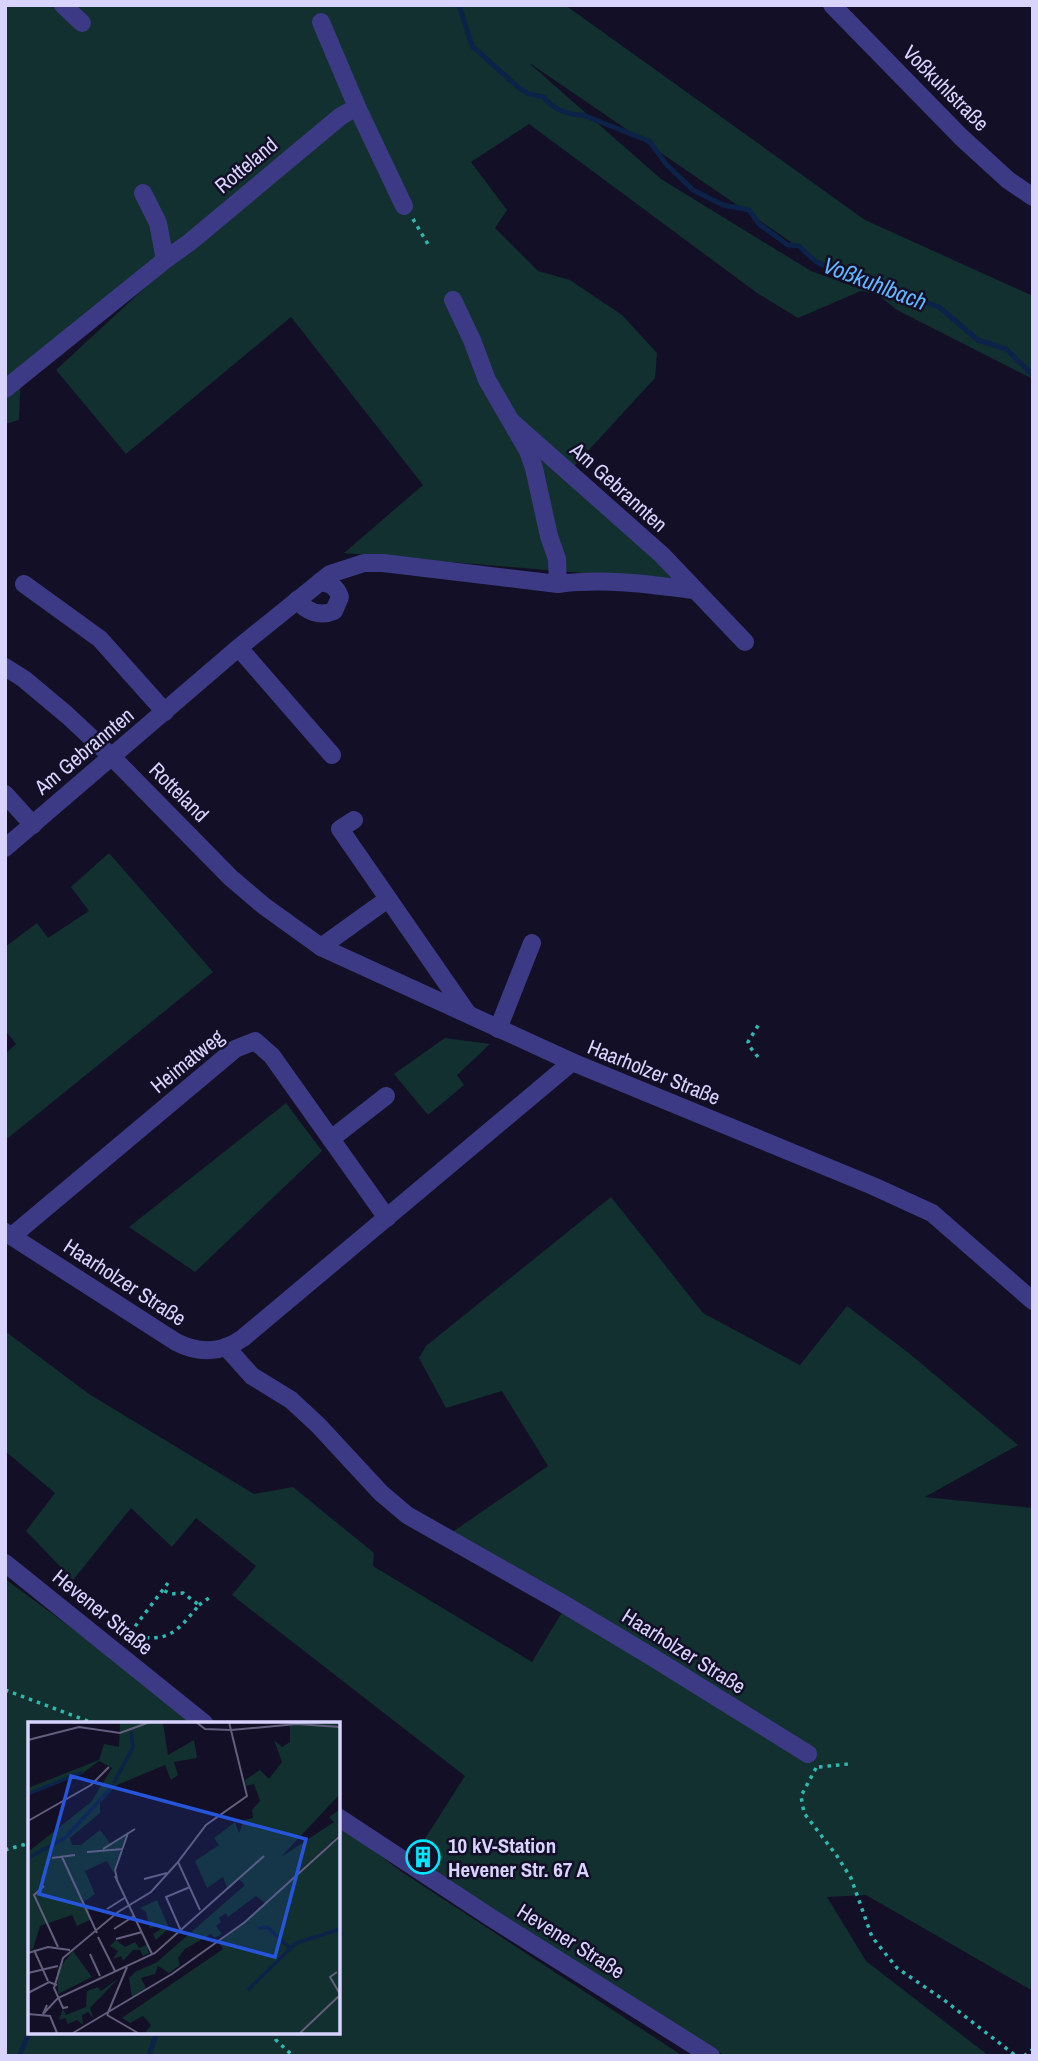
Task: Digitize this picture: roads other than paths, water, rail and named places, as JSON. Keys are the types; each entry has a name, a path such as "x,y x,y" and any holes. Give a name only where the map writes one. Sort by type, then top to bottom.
{"street":[{"path":"63,5 82,23"},
{"name":"Voßkuhlstraße","path":"832,5 961,137 1008,180 1033,197"},
{"path":"321,22 357,107 404,206"},
{"name":"Rotteland","path":"5,389 190,242 341,116 357,107"},
{"path":"143,193 158,223 165,260"},
{"name":"Am Gebrannten","path":"453,300 487,380 521,438 534,468 558,559 558,584"},
{"name":"Am Gebrannten","path":"512,422 662,555 745,642"},
{"name":"Am Gebrannten","path":"5,848 330,574 363,563 383,563 558,584 652,584 693,590"},
{"path":"297,600 303,608 320,615 334,611 340,597 337,590 331,584 320,582"},
{"name":"Am Gebrannten","path":"24,584 100,639 165,712"},
{"path":"239,648 332,755"},
{"name":"Rotteland","path":"5,667 24,679 67,715 112,757 231,878 264,906 321,947 572,1062"},
{"name":"Am Gebrannten","path":"5,794 33,825"},
{"path":"354,820 340,829 469,1016"},
{"path":"321,947 385,901"},
{"path":"498,1029 532,943"},
{"name":"Heimatweg","path":"9,1234 235,1049 255,1041 272,1056 387,1218"},
{"name":"Haarholzer Straße","path":"9,1234 176,1342 200,1351 213,1351 243,1338 572,1062 933,1213 1033,1301"},
{"path":"331,1139 386,1096"},
{"name":"Haarholzer Straße","path":"226,1347 251,1376 291,1400 318,1425 381,1493 407,1515 652,1657 812,1761"},
{"name":"Hevener Straße","path":"5,1563 203,1722"},
{"name":"Hevener Straße","path":"340,1818 490,1917 711,2056"}],"waterway":[{"name":"Voßkuhlbach","path":"459,5 472,46 518,87 529,94 544,97 551,105 561,110 583,115 649,141 667,165 693,190 723,205 749,210 759,224 788,245 799,246 815,261 838,273 939,307 978,340 1006,349 1033,375"},
{"path":"19,2056 29,2033"},
{"path":"149,2056 156,2033"}],"place":[{"name":"10 kV-Station Hevener Str. 67 A","path":"423,1857"}]}
